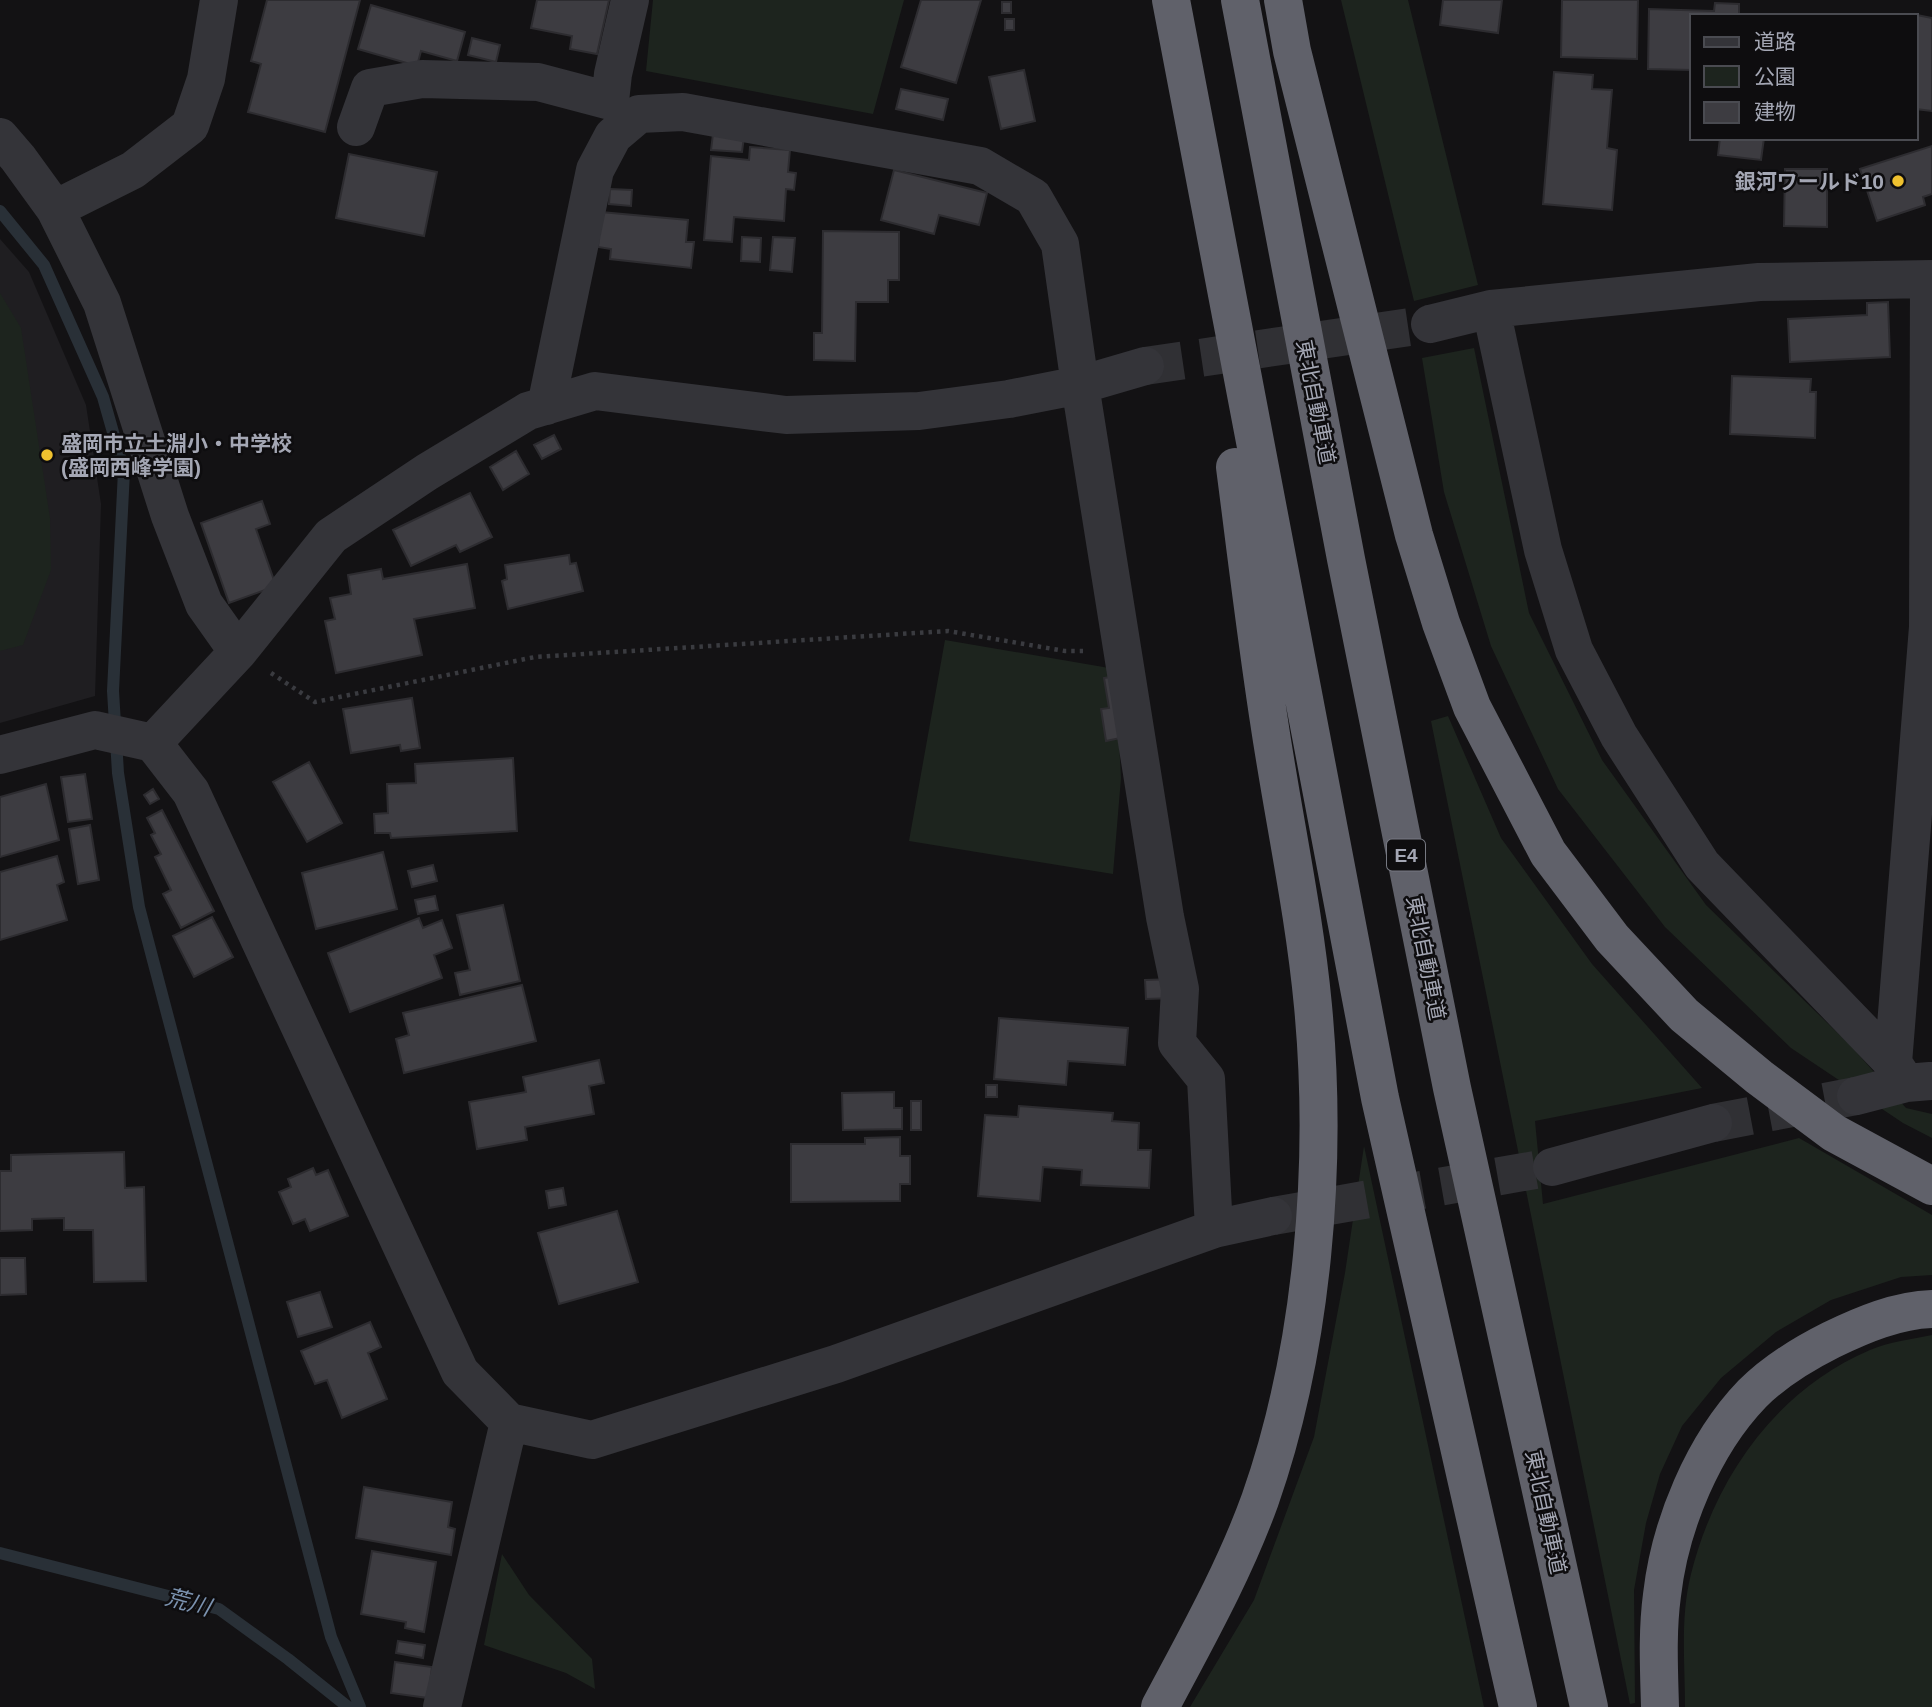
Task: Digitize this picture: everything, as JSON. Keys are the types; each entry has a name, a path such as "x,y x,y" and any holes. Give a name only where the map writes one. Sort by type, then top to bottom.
{"highway":[{"path":"1171,0 1380,1098 1518,1707"},
{"name":"東北自動車道","path":"1240,0 1341,532 1449,1074 1589,1707"},
{"path":"1283,0 1293,51 1414,535 1441,623 1472,707 1548,853 1612,938 1684,1015 1759,1077 1834,1133 1932,1186"},
{"path":"1160,1707 1234,1565 1260,1499 1278,1441 1296,1366 1315,1236 1318,1110 1313,1006 1269,722 1181,60"},
{"path":"1660,1707 1661,1596 1672,1538 1692,1488 1716,1441 1753,1394 1804,1353 1863,1324 1932,1309"}],"street":[{"path":"55,209 132,170 190,126 206,79 219,0"},
{"path":"546,406 595,170 612,136 619,112 612,74 630,0"},
{"path":"356,127 370,88 422,79 538,82 619,112 683,112 980,166 1033,197 1060,244 1165,917 1180,989 1177,1043 1206,1079 1214,1228"},
{"path":"0,137 55,209 102,303 170,516 204,604 238,652"},
{"path":"1430,324 1491,309 1759,282 1931,279 1928,627 1910,1076"},
{"path":"1491,309 1543,550 1574,650 1619,736 1702,865 1910,1076"},
{"path":"148,742 238,652 331,536 438,465 528,411 595,391 786,415 919,411 1009,399 1080,385 1145,366"},
{"path":"0,755 95,730 148,742 191,792 460,1371 509,1422 592,1440 835,1364 1214,1228 1273,1216"},
{"path":"1856,1096 1910,1076"},
{"path":"1552,1167 1713,1124"},
{"path":"442,1707 509,1422"}],"path":[{"path":"238,652 315,702 535,657 755,642 947,631 1065,651 1123,652"}],"shaded area":[{"name":"盛岡市立土淵小・中学校 (盛岡西峰学園)","path":"0,239 29,272 86,405 101,504 95,696 0,723"}],"green space":[{"path":"653,0 904,0 873,114 646,71"},
{"path":"1341,0 1408,0 1478,285 1414,301"},
{"path":"0,293 21,328 50,518 51,570 23,645 0,651"},
{"path":"1474,348 1529,613 1602,760 1706,905 1850,1045 1906,1108 1932,1114 1932,1138 1903,1123 1791,1048 1665,927 1558,789 1491,646 1444,492 1422,358"},
{"path":"945,640 1115,669 1121,778 1113,874 909,841"},
{"path":"1448,716 1501,838 1592,964 1702,1088 1535,1121 1543,1204 1799,1138 1932,1215 1932,1275 1901,1277 1831,1300 1776,1332 1721,1378 1682,1426 1660,1474 1646,1523 1634,1590 1635,1703 1630,1704 1431,721"},
{"path":"1364,1146 1484,1707 1190,1707 1254,1600 1314,1437 1345,1273"},
{"path":"1932,1335 1932,1707 1685,1707 1685,1607 1691,1574 1702,1538 1733,1471 1778,1413 1806,1388 1836,1367 1877,1347"},
{"path":"502,1554 529,1595 592,1659 595,1689 566,1673 484,1645"}],"building":[{"path":"267,0 360,0 325,132 248,112 261,64 251,61"},
{"path":"537,0 609,0 597,54 570,49 572,36 531,28"},
{"path":"921,0 981,0 956,83 901,67"},
{"path":"1443,0 1502,0 1498,33 1440,25"},
{"path":"1562,0 1638,0 1637,59 1561,57"},
{"path":"1002,2 1011,2 1011,13 1002,13"},
{"path":"1715,3 1739,4 1739,14 1690,14 1690,70 1648,69 1649,9 1714,11"},
{"path":"371,5 465,32 457,61 421,51 417,66 358,49"},
{"path":"1918,15 1932,18 1932,111 1918,109"},
{"path":"1005,19 1014,19 1014,30 1005,30"},
{"path":"472,38 500,45 496,62 468,55"},
{"path":"1024,70 1035,121 1001,129 989,77"},
{"path":"1554,72 1593,75 1592,89 1612,90 1607,148 1617,150 1612,210 1543,204"},
{"path":"901,89 948,99 943,120 896,109"},
{"path":"713,134 744,137 742,152 711,150"},
{"path":"1720,140 1764,140 1761,160 1718,155"},
{"name":"銀河ワールド10","path":"1932,146 1932,194 1923,197 1925,205 1877,221 1860,169"},
{"path":"750,147 790,150 788,172 796,173 794,190 786,189 784,221 734,217 732,242 704,240 711,156 749,160"},
{"path":"349,154 437,172 424,236 336,218"},
{"path":"1785,169 1827,169 1827,227 1784,226"},
{"path":"894,170 987,193 979,225 939,215 934,234 881,220"},
{"path":"610,189 632,190 631,206 609,204"},
{"path":"601,212 688,220 686,242 694,242 691,268 610,259 611,249 598,247"},
{"path":"823,231 899,232 899,280 888,280 888,302 856,302 855,361 814,360 814,333 822,333"},
{"path":"742,237 761,238 760,262 741,261"},
{"path":"773,237 795,238 792,272 770,270"},
{"path":"1888,302 1890,357 1790,362 1788,319 1867,315 1867,303"},
{"path":"1732,376 1811,379 1810,392 1816,392 1815,438 1730,434"},
{"path":"554,435 561,449 542,459 534,445"},
{"path":"516,451 529,474 503,490 490,467"},
{"path":"470,493 492,537 460,552 456,545 411,566 393,530"},
{"path":"262,501 270,524 256,529 276,586 229,603 201,523"},
{"path":"569,555 570,564 576,563 583,591 508,609 502,581 507,579 505,565"},
{"path":"467,564 475,608 414,619 422,655 336,673 325,621 335,619 330,598 351,594 348,575 381,569 383,579"},
{"path":"1116,676 1125,737 1106,741 1101,709 1109,708 1104,678"},
{"path":"412,698 420,748 401,751 400,745 351,753 343,709"},
{"path":"513,758 517,831 391,838 390,833 375,833 374,814 388,813 387,784 416,783 415,764"},
{"path":"309,762 342,823 307,842 273,782"},
{"path":"85,774 92,819 68,822 61,777"},
{"path":"46,784 59,840 0,857 0,797"},
{"path":"153,789 159,799 150,804 144,795"},
{"path":"162,810 214,911 181,928 163,894 171,890 155,857 161,854 151,835 155,833 147,818"},
{"path":"90,825 99,880 78,884 69,829"},
{"path":"383,852 397,909 316,929 302,873"},
{"path":"57,856 64,882 57,885 67,920 0,940 0,872"},
{"path":"433,865 437,881 412,887 408,871"},
{"path":"435,896 438,910 418,914 415,900"},
{"path":"503,905 520,981 460,995 455,973 470,970 457,915"},
{"path":"212,917 233,957 194,977 173,936"},
{"path":"419,918 423,928 442,920 452,948 434,955 442,978 350,1012 328,953"},
{"path":"1175,979 1176,998 1146,999 1145,980"},
{"path":"522,985 536,1041 404,1073 396,1039 409,1035 403,1013"},
{"path":"999,1018 1128,1028 1125,1065 1068,1061 1066,1085 994,1079"},
{"path":"599,1060 604,1083 589,1086 594,1114 525,1127 527,1140 477,1149 469,1102 526,1092 523,1077"},
{"path":"986,1085 997,1085 997,1097 986,1097"},
{"path":"894,1092 894,1108 902,1108 902,1129 843,1130 842,1093"},
{"path":"911,1101 921,1101 921,1130 911,1130"},
{"path":"1019,1106 1113,1113 1112,1121 1139,1123 1138,1150 1151,1150 1149,1188 1081,1185 1082,1170 1043,1167 1040,1201 978,1196 985,1115 1018,1117"},
{"path":"900,1137 900,1156 910,1156 910,1184 900,1184 900,1201 791,1202 791,1144 865,1144 865,1138"},
{"path":"124,1152 125,1188 144,1187 146,1281 94,1282 93,1230 64,1230 64,1218 32,1219 32,1230 0,1231 0,1171 11,1171 11,1155"},
{"path":"313,1168 316,1175 328,1170 348,1216 310,1231 305,1219 293,1224 279,1192 291,1187 288,1179"},
{"path":"563,1188 566,1205 549,1208 546,1191"},
{"path":"617,1211 638,1282 559,1304 538,1233"},
{"path":"0,1258 25,1258 26,1294 0,1295"},
{"path":"320,1292 332,1327 298,1337 287,1302"},
{"path":"370,1322 381,1347 368,1353 387,1399 342,1418 327,1380 315,1384 301,1351"},
{"path":"364,1487 452,1502 448,1527 455,1529 451,1555 356,1538"},
{"path":"372,1551 436,1562 424,1632 405,1628 406,1622 361,1614"},
{"path":"398,1641 425,1645 423,1658 396,1653"},
{"path":"395,1662 432,1667 428,1698 391,1693"}],"waterway":[{"path":"0,211 44,265 103,397 124,471 113,691 118,773 139,907 331,1637 360,1707"},
{"name":"荒川","path":"0,1553 219,1609 348,1707"}],"tunnel":[{"path":"1145,366 1430,324"},
{"path":"1713,1123 1856,1096"},
{"path":"1273,1216 1552,1167"}],"place":[{"name":"銀河ワールド10","path":"1898,181"},
{"name":"盛岡市立土淵小・中学校 (盛岡西峰学園)","path":"47,455"}]}
